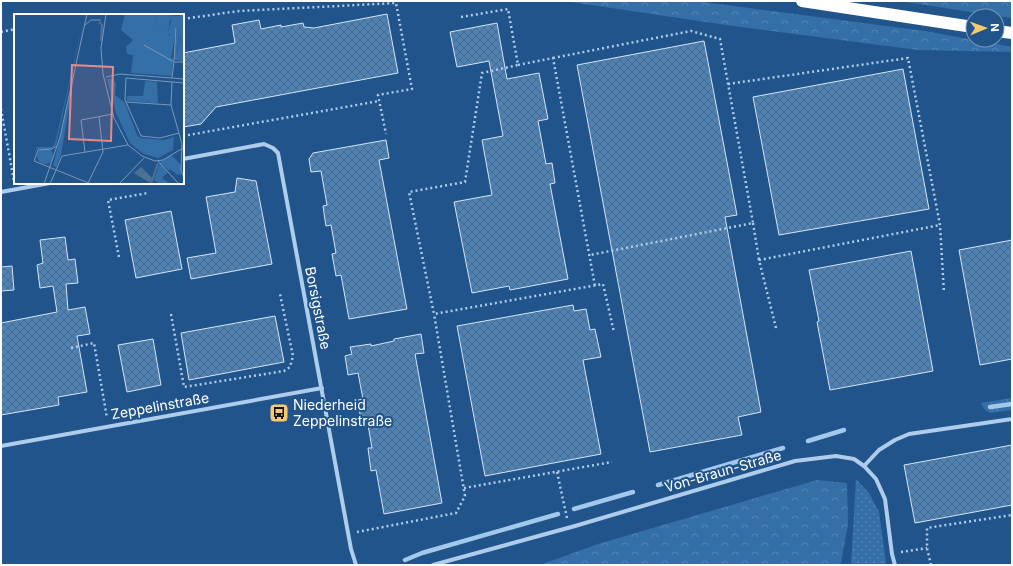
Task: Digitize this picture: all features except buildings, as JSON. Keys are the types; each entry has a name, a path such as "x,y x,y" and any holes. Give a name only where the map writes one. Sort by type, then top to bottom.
{"highway":[{"path":"802,1 965,26"}],"street":[{"name":"Borsigstraße","path":"184,158 264,144 273,148 278,153 351,549 356,565"},
{"path":"1,192 44,184"},
{"name":"Zeppelinstraße","path":"1,446 322,388"},
{"path":"895,565 892,554 885,499 876,479 864,466 878,450 909,434 1012,419"},
{"name":"Von-Braun-Straße","path":"433,565 795,461 836,456 854,459 864,466"}],"path":[{"path":"184,19 239,11 396,3 412,89 378,95 386,134"},
{"path":"461,17 508,9 518,65"},
{"path":"1,32 14,29"},
{"path":"349,534 456,512 465,496 434,314 409,192 465,182 482,73 691,32 720,39 759,260 776,328"},
{"path":"553,58 596,286"},
{"path":"728,84 908,58 940,225 944,293"},
{"path":"184,136 379,101"},
{"path":"1,108 14,178"},
{"path":"15,184 16,189"},
{"path":"119,257 108,200 148,193"},
{"path":"590,255 753,223"},
{"path":"759,260 940,225"},
{"path":"434,314 603,284 614,332"},
{"path":"171,314 184,387 284,371 290,367 293,356 280,294"},
{"path":"71,348 94,343 108,426"},
{"path":"464,488 612,462"},
{"path":"557,472 569,527"},
{"path":"931,565 927,528 1012,515"},
{"path":"892,554 928,548"}],"green space":[{"path":"564,1 696,1 925,31 965,38 965,48 1005,48 1005,46 1012,47 1012,52 918,50 726,25"},
{"path":"899,1 1012,1 1012,18 1005,17 1005,8 965,8 965,11"},
{"path":"1012,398 1012,410 990,413 984,409 981,403"},
{"path":"856,479 869,493 879,512 886,563 885,565 851,565"},
{"path":"817,480 847,483 848,524 841,563 839,565 540,565 598,544"}],"waterway":[{"path":"990,407 1012,404"},
{"path":"808,441 844,430"},
{"path":"658,485 783,448"},
{"path":"574,509 633,492"},
{"path":"405,560 422,553 558,514"}],"place":[{"name":"Niederheid Zeppelinstraße","path":"279,413"}]}
